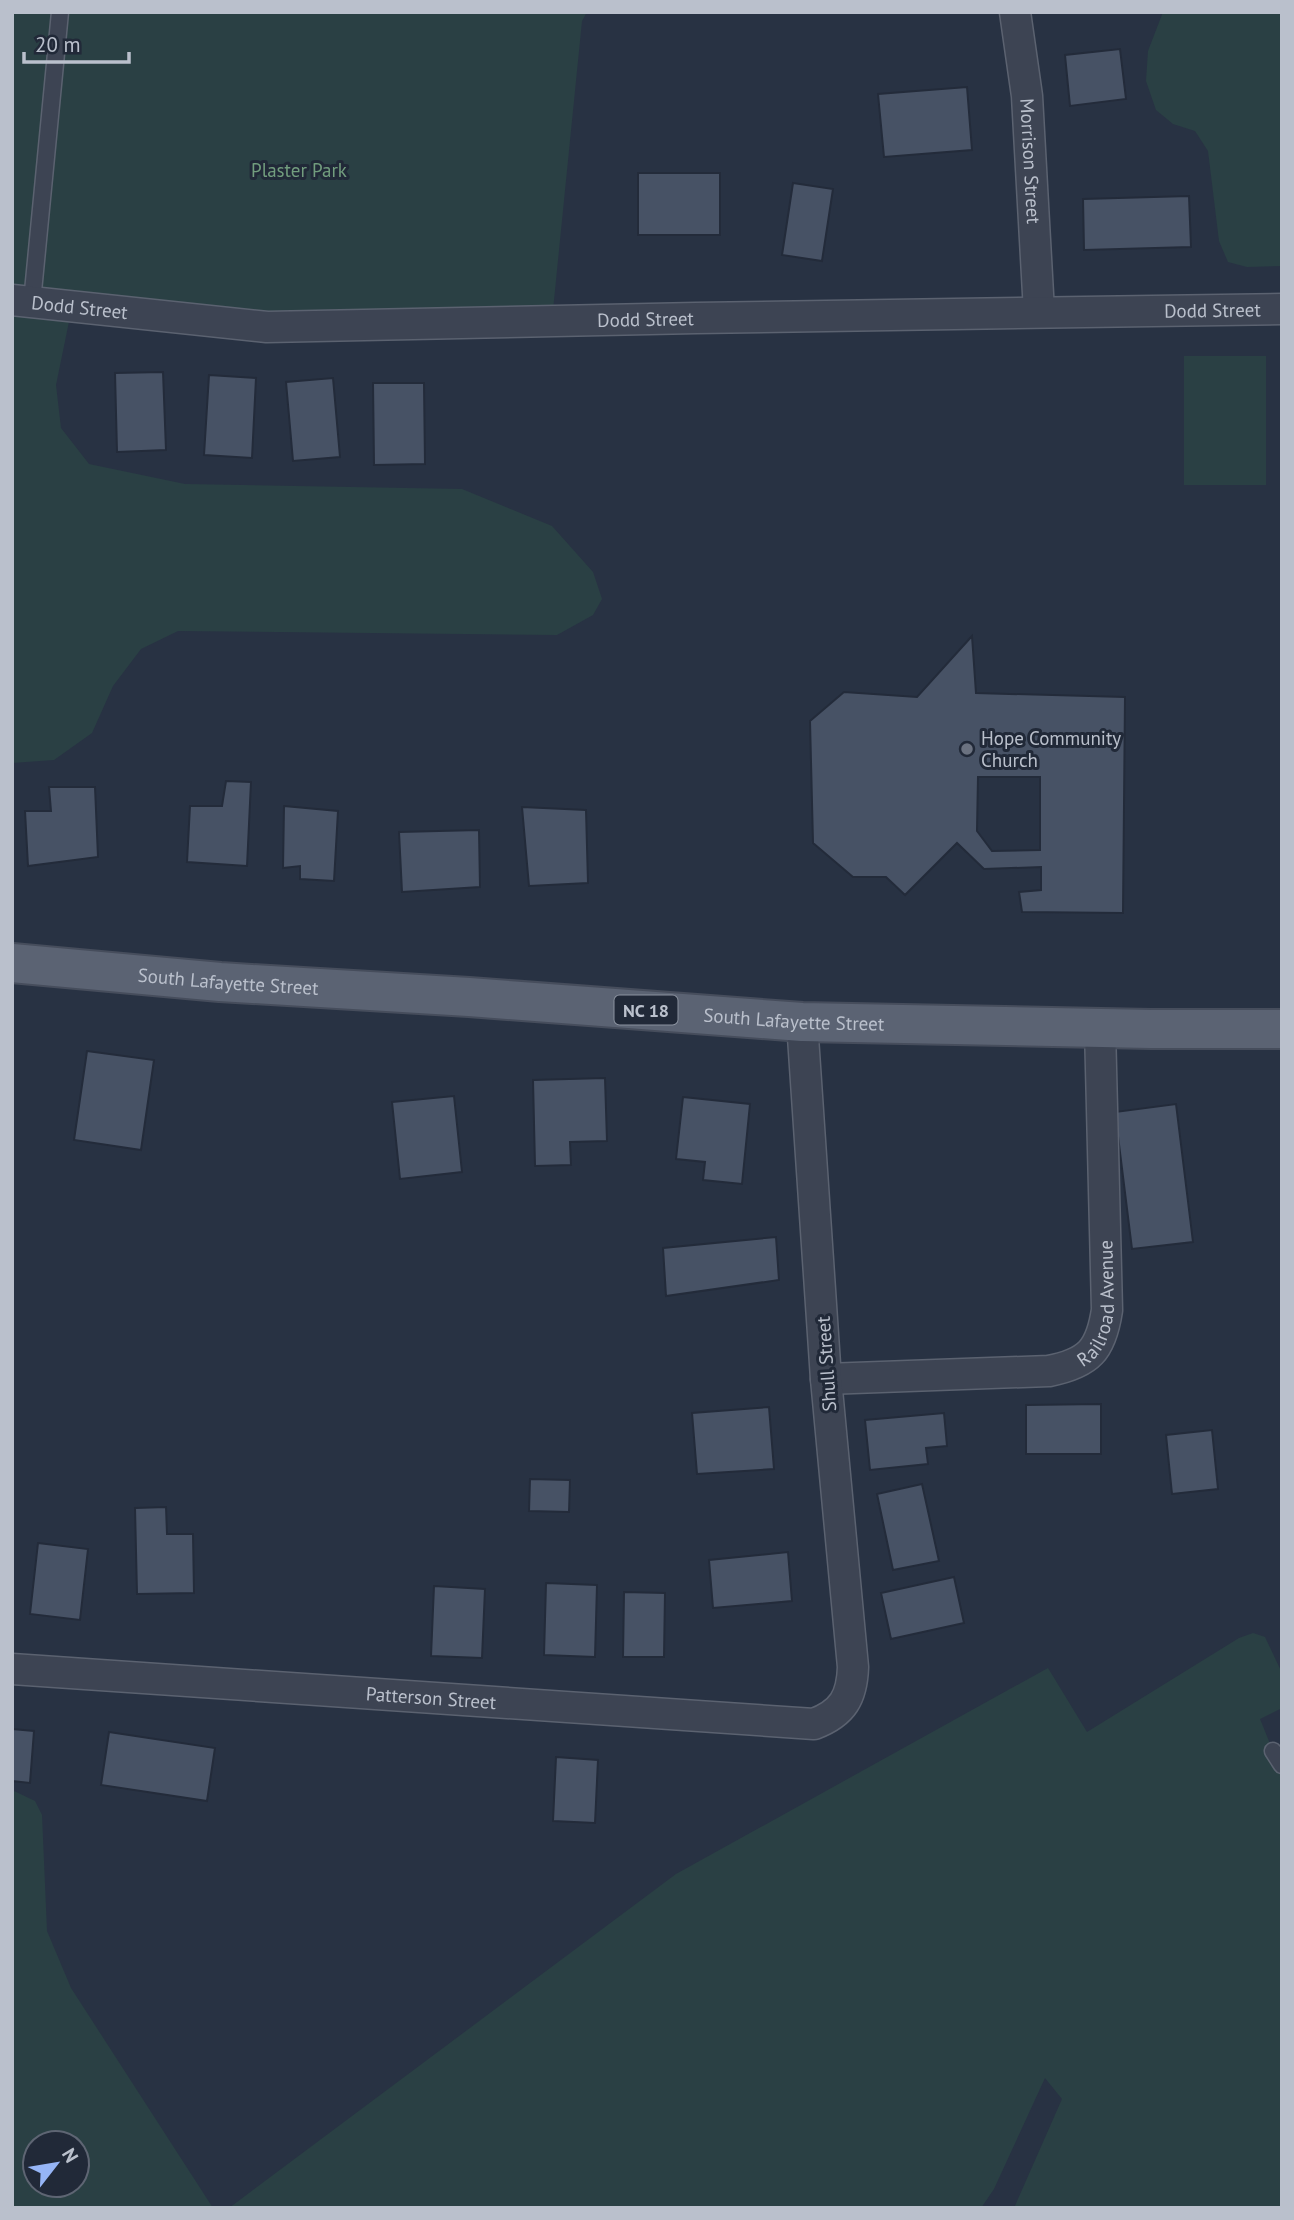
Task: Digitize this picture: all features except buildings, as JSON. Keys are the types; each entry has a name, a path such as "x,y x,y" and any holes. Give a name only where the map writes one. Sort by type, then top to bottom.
{"main road":[{"name":"South Lafayette Street","path":"12,963 220,982 469,997 802,1022 1282,1029"}],"street":[{"name":"Morrison Street","path":"1015,12 1027,96 1039,313"},
{"name":"Dodd Street","path":"22,301 267,327 1282,309"},
{"name":"Shull Street","path":"802,1022 826,1379 853,1667 852,1685 844,1704"},
{"name":"Railroad Avenue","path":"826,1379 1049,1371 1069,1367 1085,1358 1095,1348 1103,1333 1107,1310 1100,1028"},
{"name":"Patterson Street","path":"12,1669 814,1724 830,1718 844,1704"}],"lane":[{"path":"22,301 60,12"}],"green space":[{"name":"Plaster Park","path":"12,12 587,12 582,21 552,320 72,307 56,385 61,428 89,464 185,484 462,489 552,526 593,572 602,599 593,615 557,635 178,631 141,649 113,686 92,733 54,760 12,763"},
{"path":"1163,12 1282,12 1282,266 1247,267 1228,262 1219,241 1208,151 1195,131 1173,124 1156,110 1146,81 1148,51"},
{"path":"1184,356 1266,356 1266,485 1184,485"},
{"path":"1253,1633 1265,1637 1282,1673 1282,1708 1260,1719 1282,1765 1282,2208 1014,2208 1062,2099 1045,2078 994,2189 981,2208 229,2208 676,1874 1048,1668 1087,1732 1239,1638"},
{"path":"12,1790 35,1801 42,1815 47,1931 71,1988 213,2208 12,2208"}],"place":[{"name":"Hope Community Church","path":"967,749"}]}
